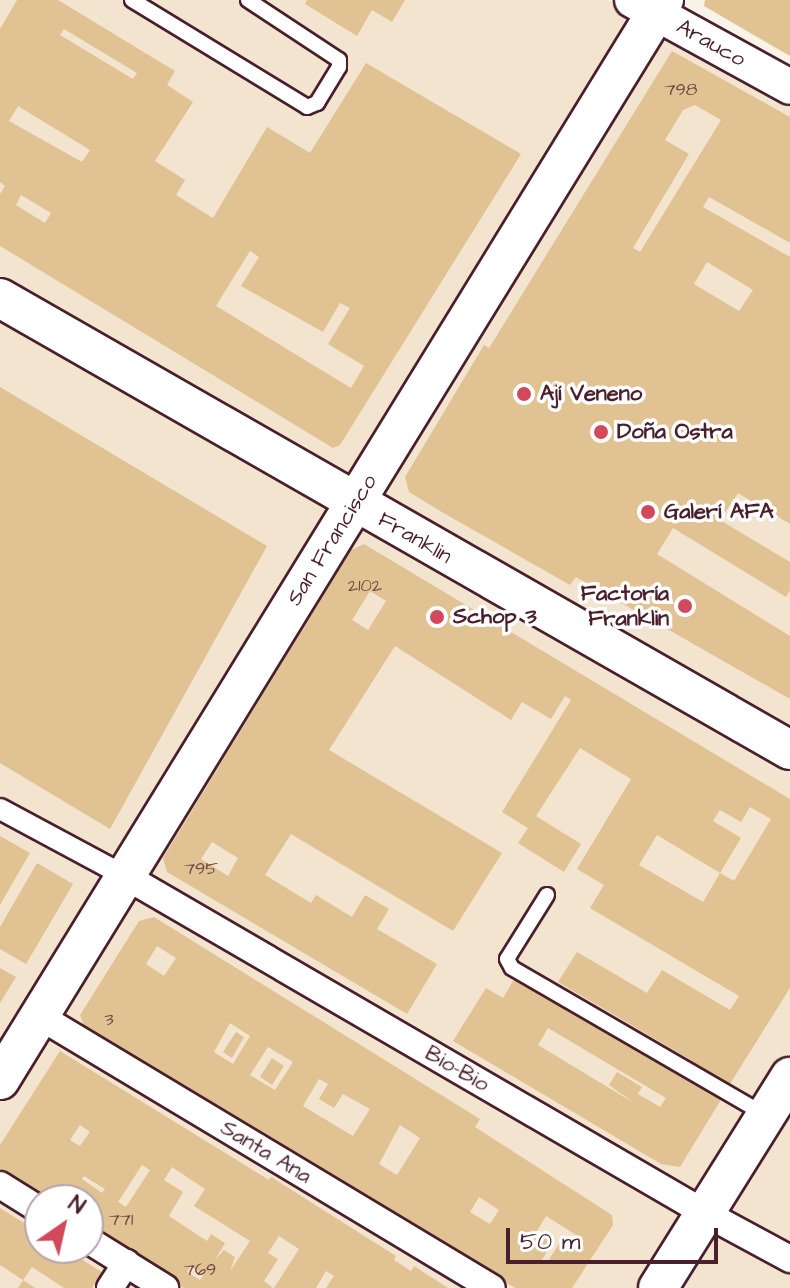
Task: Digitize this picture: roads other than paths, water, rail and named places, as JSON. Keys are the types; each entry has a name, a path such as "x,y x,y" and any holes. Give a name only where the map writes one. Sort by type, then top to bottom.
{"main road":[{"name":"San Francisco","path":"0,1080 354,503 651,4"},
{"name":"Franklin","path":"0,298 790,750"},
{"path":"658,1288 790,1077"}],"street":[{"name":"Arauco","path":"651,4 790,87"},
{"path":"0,809 125,876"},
{"name":"Bio-Bio","path":"125,876 705,1213 790,1259"},
{"name":"Santa Ana","path":"39,1016 492,1288"},
{"path":"0,1185 24,1200"},
{"path":"104,1250 165,1288"},
{"path":"110,1288 126,1263"}],"lane":[{"path":"132,0 307,107 317,103 339,67 339,60 248,0"},
{"path":"547,895 507,959 512,968 766,1115"}],"place":[{"name":"Ají Veneno","path":"524,394"},
{"name":"Doña Ostra","path":"601,432"},
{"name":"Galerí AFA","path":"648,512"},
{"name":"Factoría Franklin","path":"685,606"},
{"name":"Schop 3","path":"437,617"}]}
